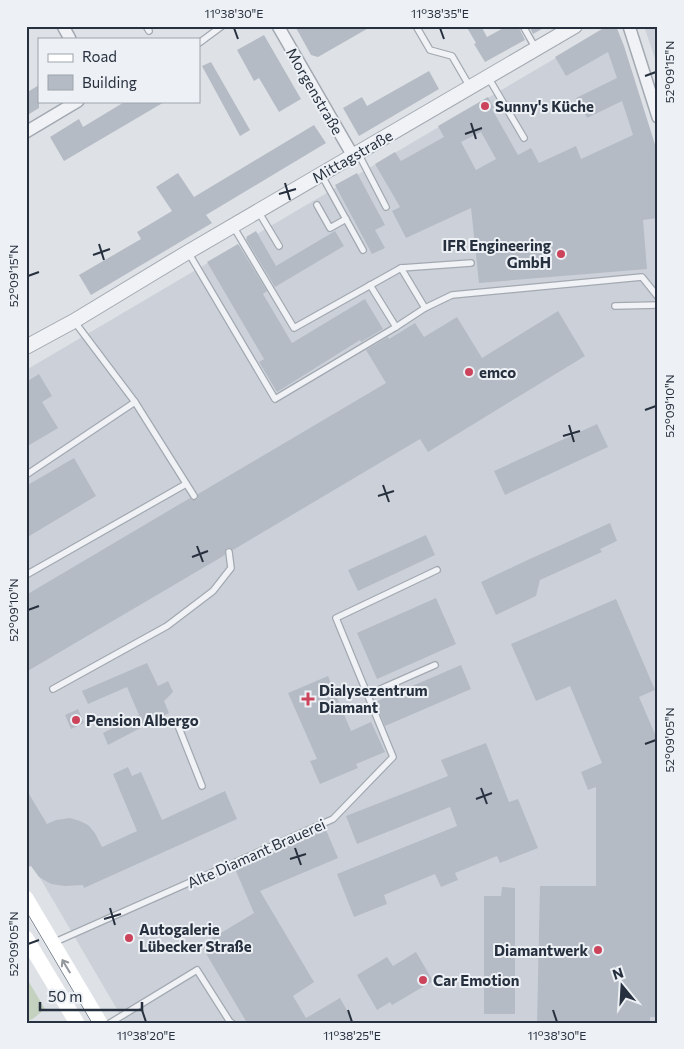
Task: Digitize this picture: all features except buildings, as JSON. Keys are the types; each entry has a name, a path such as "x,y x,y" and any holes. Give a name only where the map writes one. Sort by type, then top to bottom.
{"main road":[{"path":"26,898 100,1023"},
{"path":"26,938 77,1023"}],"street":[{"path":"63,26 69,38"},
{"name":"Morgenstraße","path":"278,26 355,154"},
{"name":"Mittagstraße","path":"26,347 74,321 574,26"},
{"path":"629,26 658,117"},
{"path":"26,132 76,102"}],"lane":[{"path":"200,42 222,26"},
{"path":"416,26 430,50 452,56 470,87"},
{"path":"523,26 536,49"},
{"path":"488,77 524,138"},
{"path":"355,154 386,207"},
{"path":"321,174 363,250"},
{"path":"317,205 330,228 346,219"},
{"path":"258,211 279,246"},
{"path":"233,226 294,328 402,268 471,263"},
{"path":"188,252 275,399 425,308 452,295 642,277 658,297"},
{"path":"402,268 425,308"},
{"path":"370,285 396,327"},
{"path":"615,306 658,305"},
{"path":"74,321 135,402 194,496"},
{"path":"26,476 135,402"},
{"path":"26,575 186,484"},
{"path":"53,689 167,626 213,591 231,568 229,552"},
{"name":"Alte Diamant Brauerei","path":"53,943 333,819 393,757 336,618 437,570"},
{"path":"367,695 435,665"},
{"path":"179,728 202,786"},
{"path":"110,1023 198,970 232,1023"}],"shaded area":[{"path":"610,26 658,161 658,1023 125,1023 26,854 26,370"},
{"path":"644,26 658,26 658,68"}],"green space":[{"path":"26,977 45,1009 26,1022"}],"tram line":[{"path":"26,911 92,1023"}],"place":[{"name":"Sunny's Küche","path":"485,106"},
{"name":"IFR Engineering GmbH","path":"561,254"},
{"name":"emco","path":"469,372"},
{"name":"Dialysezentrum Diamant","path":"308,699"},
{"name":"Pension Albergo","path":"76,720"},
{"name":"Autogalerie Lübecker Straße","path":"129,938"},
{"name":"Diamantwerk","path":"598,950"},
{"name":"Car Emotion","path":"423,980"}]}
